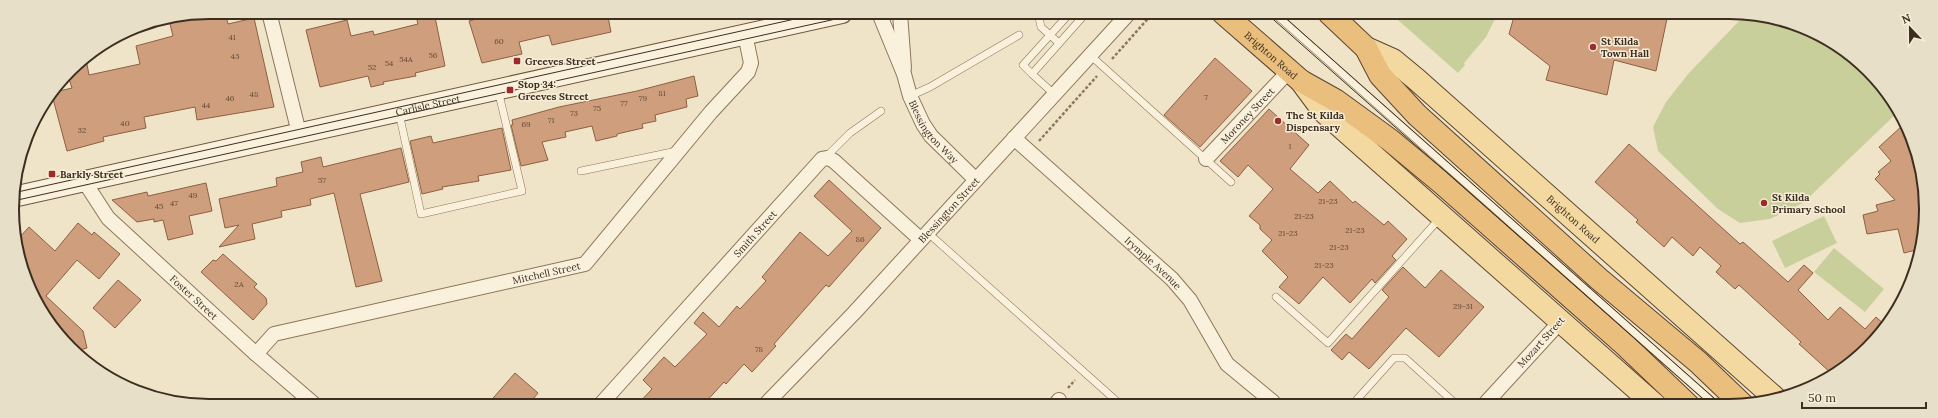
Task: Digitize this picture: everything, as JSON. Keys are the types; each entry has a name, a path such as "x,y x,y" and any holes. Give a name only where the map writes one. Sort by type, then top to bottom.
{"highway":[{"name":"Brighton Road","path":"1230,19 1295,76 1335,100 1390,140 1443,184 1588,291 1676,343 1737,399"},
{"name":"Brighton Road","path":"1335,19 1366,48 1380,75 1588,291 1683,399"}],"main road":[{"name":"Carlisle Street","path":"19,195 814,19"},
{"name":"Brighton Road","path":"1366,48 1393,60 1771,394"},
{"name":"Brighton Road","path":"1295,76 1324,112 1647,399"},
{"path":"1444,140 1461,120"},
{"path":"1390,140 1407,186"},
{"name":"Mozart Street","path":"1560,322 1588,291"}],"street":[{"path":"271,19 299,133"},
{"name":"Blessington Way","path":"881,19 904,74 910,96 931,136 976,180"},
{"name":"Blessington Way","path":"900,19 904,74"},
{"name":"Blessington Street","path":"771,399 854,313 1123,19"},
{"name":"Mitchell Street","path":"256,354 274,334 585,264 679,150 751,68 745,34"},
{"name":"Moroney Street","path":"1206,159 1295,76"},
{"name":"Irymple Avenue","path":"1014,138 1172,279 1190,300 1227,364 1269,399"},
{"path":"825,158 834,161 924,236"},
{"name":"Smith Street","path":"605,399 817,164 825,158"},
{"name":"Foster Street","path":"84,181 108,218 256,354 308,399"},
{"name":"Mozart Street","path":"1489,399 1560,322"}],"lane":[{"path":"1040,19 1041,27 1059,44"},
{"path":"1054,94 1023,65 1065,19"},
{"path":"1032,74 1081,19"},
{"path":"1281,19 1709,399"},
{"path":"910,96 930,87 1019,35"},
{"path":"1090,55 1231,182"},
{"path":"399,112 421,214 522,191 498,90"},
{"path":"825,158 850,133 881,111"},
{"path":"582,171 679,150"},
{"path":"1276,297 1328,343 1441,216"},
{"path":"924,236 1114,399"},
{"path":"1357,399 1394,358 1405,358 1450,399"}],"path":[{"path":"1030,152 1148,19"},
{"path":"1059,399 1082,370"}],"green space":[{"path":"1397,19 1495,19 1486,37 1464,63 1465,65 1458,73"},
{"path":"1742,19 1778,25 1802,33 1824,44 1845,58 1872,84 1880,93 1895,115 1803,203 1770,219 1740,223 1718,209 1658,151 1653,127 1666,102 1688,74"},
{"path":"1824,216 1837,243 1785,268 1772,241"},
{"path":"1834,248 1884,289 1865,312 1814,272"}],"building":[{"path":"197,19 227,19 228,24 254,19 274,107 197,120 195,107 144,117 146,128 103,137 104,141 67,151 53,100 60,91 72,88 70,80 87,63 89,75 140,64 136,46 173,36 170,23"},
{"path":"417,19 435,19 445,66 415,73 416,76 383,82 384,84 371,87 368,76 320,87 306,30 347,20 351,36 373,31 374,35 418,24"},
{"path":"476,19 608,19 611,32 552,45 549,35 519,42 522,54 482,63 469,21"},
{"name":"St Kilda Town Hall","path":"1513,19 1667,19 1656,71 1614,60 1607,95 1546,80 1550,66 1509,34"},
{"path":"1215,58 1252,91 1200,147 1164,115"},
{"path":"694,76 698,96 686,99 687,107 655,115 656,121 642,124 643,128 596,141 592,126 565,132 566,137 542,142 548,160 521,166 511,125 513,125 512,120 559,107 637,91"},
{"path":"1269,109 1309,145 1290,169 1318,193 1330,181 1353,203 1355,201 1384,225 1388,221 1407,239 1392,256 1396,260 1375,283 1372,279 1350,303 1323,277 1299,304 1279,287 1288,277 1262,251 1272,240 1260,229 1260,225 1249,216 1273,189 1248,165 1238,177 1220,161"},
{"path":"1900,127 1905,136 1913,160 1919,197 1919,221 1914,250 1904,253 1898,229 1867,234 1863,215 1878,211 1876,205 1895,200 1875,179 1880,174 1878,172 1891,161 1879,147"},
{"path":"502,128 511,170 478,176 479,181 442,187 443,189 422,194 410,141 431,136 433,143"},
{"path":"1629,144 1740,244 1743,242 1788,282 1804,265 1813,273 1798,290 1828,320 1840,307 1865,329 1876,317 1882,322 1854,352 1829,371 1799,344 1801,342 1739,285 1735,289 1716,272 1721,266 1700,247 1693,256 1672,237 1664,247 1636,222 1638,220 1595,182"},
{"path":"401,148 409,182 360,194 382,281 356,287 334,193 310,199 311,205 281,211 282,217 252,224 255,239 219,247 239,225 225,228 219,199 277,186 276,178 303,172 301,162 321,157 323,167"},
{"path":"829,180 881,228 829,287 826,285 774,344 776,346 752,372 744,364 726,384 724,382 708,399 643,399 652,389 643,380 664,357 675,367 707,334 694,323 703,312 719,327 737,306 740,309 766,281 762,277 800,232 828,256 852,231 814,196"},
{"path":"206,183 212,211 189,216 193,234 168,240 163,220 154,222 154,219 137,222 112,200 147,192 148,196"},
{"path":"78,223 92,235 94,232 120,254 99,279 77,260 46,296 83,331 87,348 82,350 66,334 44,304 33,282 25,258 21,235 29,227 55,251"},
{"path":"223,254 257,284 254,287 266,298 267,304 253,320 201,272 213,260 216,261"},
{"path":"1403,267 1425,288 1441,270 1484,307 1439,357 1406,328 1369,369 1349,352 1342,360 1331,350 1346,334 1352,339 1389,297 1382,290"},
{"path":"118,280 141,300 115,328 93,308"},
{"path":"515,373 538,393 533,399 492,399"}],"tram line":[{"path":"20,191 795,19"},
{"path":"19,200 836,19"},
{"path":"1273,19 1703,399"},
{"path":"1287,19 1715,399"}],"place":[{"name":"St Kilda Town Hall","path":"1593,47"},
{"name":"Greeves Street","path":"517,61"},
{"name":"Stop 34: Greeves Street","path":"510,90"},
{"name":"The St Kilda Dispensary","path":"1278,121"},
{"name":"Barkly Street","path":"52,174"},
{"name":"St Kilda Primary School","path":"1764,203"}]}
